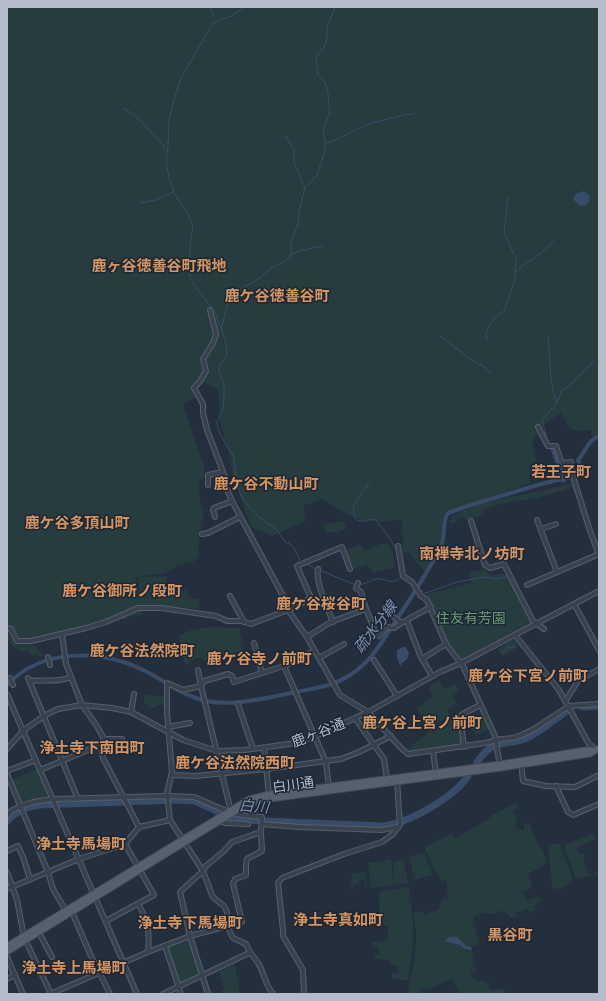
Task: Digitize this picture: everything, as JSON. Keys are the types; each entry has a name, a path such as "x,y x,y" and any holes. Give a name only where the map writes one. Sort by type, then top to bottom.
{"main road":[{"name":"白川通","path":"38,930 72,912 94,896 249,799 590,754 598,751"},
{"name":"白川通","path":"329,789 387,779 397,780"},
{"name":"白川通","path":"7,952 66,910 94,896"},
{"name":"白川通","path":"7,945 24,939"}],"street":[{"path":"210,310 216,334 204,359 206,372 194,388 203,404 203,413 207,430 225,477 226,487 240,517 260,550 266,566 289,609 307,637 333,684 343,697 368,712 408,754 485,744 524,734 569,706 599,704"},
{"path":"527,585 599,554 589,528 571,462 563,463 561,461 556,446 548,446 538,427"},
{"path":"208,485 208,475 222,472"},
{"path":"215,517 213,510 214,508 232,501"},
{"path":"202,534 208,533 240,517"},
{"path":"537,520 557,572"},
{"path":"471,521 485,565 490,568 504,564 533,621 544,629"},
{"path":"541,529 556,524"},
{"path":"398,546 403,576 412,582 421,596 428,600 446,644 461,663 496,741 500,766"},
{"path":"7,628 11,629 17,642 21,642 62,634 106,622 138,608 162,608 216,616 227,621 251,624 289,609 311,598 297,566 342,547 350,569"},
{"path":"459,556 480,549"},
{"path":"317,570 317,577 333,622"},
{"path":"357,584 356,588 361,592 366,610 377,635 381,635 387,627 394,628 397,619 407,621 431,607"},
{"name":"鹿ヶ谷通","path":"7,749 23,731 44,716 58,710 82,705 132,712 195,745 217,751 264,748 296,743 314,737 368,712 432,676 461,663 599,591"},
{"path":"230,596 244,622"},
{"path":"574,604 599,650"},
{"path":"307,637 333,622 366,610"},
{"path":"407,621 422,659 432,676"},
{"path":"62,634 65,656 71,677 82,705 98,726 104,738"},
{"path":"515,635 566,700 590,744 598,751"},
{"path":"594,639 599,636"},
{"path":"254,643 262,673"},
{"path":"319,658 344,644"},
{"path":"422,659 446,644"},
{"path":"273,994 258,963 249,953 246,944 233,938 227,926 227,912 224,906 212,895 203,871 170,820 167,799 171,775 171,761 168,732 167,684 183,690 201,686 204,681 228,674 232,676 234,682 284,666 314,650"},
{"path":"374,660 397,696"},
{"path":"284,666 326,762 329,789"},
{"path":"566,700 578,681 599,669"},
{"path":"198,670 222,774 227,814 226,823 248,824"},
{"path":"71,677 64,681 29,679 78,799"},
{"path":"7,694 138,994"},
{"path":"132,712 134,694"},
{"path":"238,704 253,749"},
{"path":"464,747 460,716 480,705"},
{"path":"355,718 384,759 387,779"},
{"path":"168,727 190,723"},
{"path":"171,775 195,776 222,774 326,762 346,758 391,736"},
{"path":"104,738 122,740"},
{"path":"40,770 100,745 104,738"},
{"path":"100,745 103,758 139,826"},
{"path":"264,748 270,796"},
{"path":"433,751 436,774"},
{"path":"7,771 36,760"},
{"path":"521,763 523,781 546,786 575,787 599,775"},
{"path":"7,774 48,872 53,890 66,910 72,912 110,994"},
{"path":"304,994 303,970 283,936 278,888 279,880 348,852 382,842 393,834 399,824 397,780"},
{"path":"556,786 568,812 573,815 599,804"},
{"path":"7,816 11,811 53,800 78,799 125,801 194,797 227,814 262,817 262,851 247,859 246,875 235,879 234,884 242,922 190,936 99,972 51,994 24,939 17,900 7,872"},
{"path":"7,889 79,859 126,844 139,826 170,820"},
{"path":"262,824 376,830 399,824"},
{"path":"208,994 190,936 180,892 232,842 261,832"},
{"path":"106,921 154,895 126,844"},
{"path":"7,851 18,846 30,880"},
{"path":"138,904 146,917 149,942 148,952"},
{"path":"38,930 52,957"},
{"path":"165,946 181,994"},
{"path":"164,994 249,953"},
{"path":"7,958 16,975 23,994"},
{"path":"7,979 16,975"}],"green space":[{"path":"7,7 599,7 599,434 591,436 592,430 576,431 570,429 561,413 541,427 532,443 539,472 529,476 530,483 447,513 442,540 425,572 409,552 403,554 402,520 362,520 350,516 323,499 303,506 306,521 272,536 251,527 233,475 220,422 218,390 197,380 192,384 192,389 197,396 183,404 204,466 205,476 199,482 200,500 204,513 198,557 193,562 177,566 165,573 136,577 137,590 143,595 139,591 138,577 167,576 166,596 187,589 189,599 199,598 200,609 150,605 142,607 142,616 133,615 126,619 107,621 29,641 44,655 40,657 37,655 32,656 29,651 19,650 11,645 7,639"},
{"path":"574,483 574,487 537,498 499,504 482,510 484,515 466,520 464,517 456,519 457,522 449,523 452,516 480,504"},
{"path":"344,521 346,529 335,533 326,533 323,525"},
{"path":"361,544 364,551 381,544 388,544 393,553 395,568 373,573 368,565 353,569 346,550"},
{"name":"住友有芳園","path":"485,569 490,576 506,573 531,623 460,660 443,633 427,594 472,583 469,573"},
{"path":"201,628 239,628 243,644 242,651 236,657 228,656 206,662 201,658 195,658 186,666 180,644 180,635"},
{"path":"513,640 516,642 517,648 502,656 498,649"},
{"path":"439,680 444,689 456,684 458,689 457,693 453,695 456,704 447,710 450,716 429,728 417,708 433,697 429,690 431,685"},
{"path":"144,695 165,696 164,705 155,705 155,708 149,708 144,702"},
{"path":"459,715 462,741 459,746 410,752 406,750 450,717"},
{"path":"484,717 490,729 476,735 467,725"},
{"path":"37,769 48,795 46,797 21,802 11,780"},
{"path":"515,803 518,808 513,811 517,819 515,823 518,831 524,830 524,824 529,823 539,847 542,848 544,852 546,864 528,874 532,886 523,892 526,900 539,896 542,900 534,906 536,909 530,913 528,909 526,910 525,908 521,913 520,911 516,912 517,917 511,918 505,911 500,911 499,913 483,913 473,917 479,944 471,946 476,971 472,973 469,968 473,979 477,982 481,980 481,982 483,981 484,983 488,983 490,990 503,988 508,994 460,994 452,979 426,990 424,988 420,990 422,994 407,994 415,959 416,933 414,912 421,911 424,914 438,910 442,900 455,898 448,898 446,880 441,881 424,847 451,834 456,838 486,821 492,815"},
{"path":"593,833 596,839 577,848 579,853 585,854 586,856 583,858 589,875 599,871 599,874 576,879 564,846"},
{"path":"558,843 561,844 561,849 573,880 562,888 554,889 553,892 548,846"},
{"path":"424,853 432,875 415,880 409,857"},
{"path":"391,859 394,885 371,888 368,863"},
{"path":"404,860 408,883 395,885 393,862"},
{"path":"365,872 367,888 365,887 365,880 360,880 358,883 353,885 353,891 351,892 352,874"},
{"path":"409,887 413,915 413,932 408,980 392,979 392,973 398,973 399,967 395,965 390,966 390,960 375,959 375,955 379,955 379,948 372,947 372,942 388,941 388,926 384,926 384,923 380,923 379,892"},
{"path":"187,939 190,940 200,973 199,975 181,984 179,983 168,948 169,946"},
{"path":"235,964 240,993 243,994 218,994 224,989 219,972"}],"water":[{"path":"583,191 588,194 590,198 588,203 584,206 579,205 573,199 576,194"},
{"path":"406,647 409,654 407,659 401,664 401,667 397,658 397,650"},
{"path":"450,937 457,937 466,946 471,947 472,950 444,941"}],"waterway":[{"path":"210,7 213,17"},
{"path":"245,7 231,16 213,23 181,78 169,120 166,160 169,178 175,195 187,212 193,227 190,246 190,278 215,312 225,340 227,352 226,357 219,366 219,371 224,385 224,400 223,410 217,421 218,429 233,455 237,482 240,493 245,502 259,517 277,530 286,543 290,544 294,548 300,560"},
{"path":"306,187 317,175 325,151 323,131 330,112 328,93 325,83 318,75 316,58 325,45 327,28 335,7"},
{"path":"123,108 131,113"},
{"path":"325,144 373,123 415,113"},
{"path":"132,114 139,119 162,144"},
{"path":"221,330 228,302 235,294 244,287 256,281 273,267 289,259 291,255 291,243 298,224 299,212 305,188 294,162 294,150 285,135"},
{"path":"163,145 166,150"},
{"path":"140,203 155,200 174,192"},
{"path":"487,340 486,334 489,326 494,318 504,311 515,280 516,259 504,232 508,198"},
{"path":"516,272 554,241"},
{"path":"291,255 299,251 323,246"},
{"path":"440,336 473,361 485,367 491,373"},
{"path":"548,336 551,381 556,402"},
{"path":"546,436 542,420 557,403 562,390 570,385 594,361"},
{"name":"疏水分線","path":"7,685 22,673 38,664 56,658 74,656 93,656 130,664 190,696 217,703 263,699 333,684 356,671 381,644 413,595 440,548 448,513 541,484 575,476 580,465 578,460 592,440 599,436"},
{"path":"554,448 563,479"},
{"path":"369,482 354,506 353,510 355,517 360,521 371,519 375,520 397,550"},
{"path":"308,564 316,570"},
{"path":"319,570 356,585"},
{"path":"359,585 375,579 396,581 402,575"},
{"path":"410,578 423,592 426,593 457,582 484,577 496,579 508,577"},
{"path":"503,652 508,647 515,647"},
{"name":"白川","path":"583,707 599,706"},
{"name":"白川","path":"477,762 490,748 496,745 514,742 529,737 568,710"},
{"name":"白川","path":"7,821 22,810 39,805 178,800 195,801 234,819 383,826 405,820 430,808 452,793 468,776"}],"district":[{"name":"鹿ヶ谷徳善谷町飛地","path":"159,265"},
{"name":"鹿ケ谷徳善谷町","path":"277,295"},
{"name":"若王子町","path":"561,471"},
{"name":"鹿ケ谷不動山町","path":"266,483"},
{"name":"鹿ケ谷多頂山町","path":"77,522"},
{"name":"南禅寺北ノ坊町","path":"472,553"},
{"name":"鹿ケ谷御所ノ段町","path":"122,590"},
{"name":"鹿ケ谷桜谷町","path":"321,603"},
{"name":"鹿ケ谷法然院町","path":"142,650"},
{"name":"鹿ケ谷寺ノ前町","path":"259,658"},
{"name":"鹿ケ谷下宮ノ前町","path":"528,675"},
{"name":"鹿ケ谷上宮ノ前町","path":"422,722"},
{"name":"浄土寺下南田町","path":"92,747"},
{"name":"鹿ケ谷法然院西町","path":"235,762"},
{"name":"浄土寺馬場町","path":"81,843"},
{"name":"浄土寺真如町","path":"338,919"},
{"name":"浄土寺下馬場町","path":"190,922"},
{"name":"黒谷町","path":"510,934"},
{"name":"浄土寺上馬場町","path":"74,967"}]}
